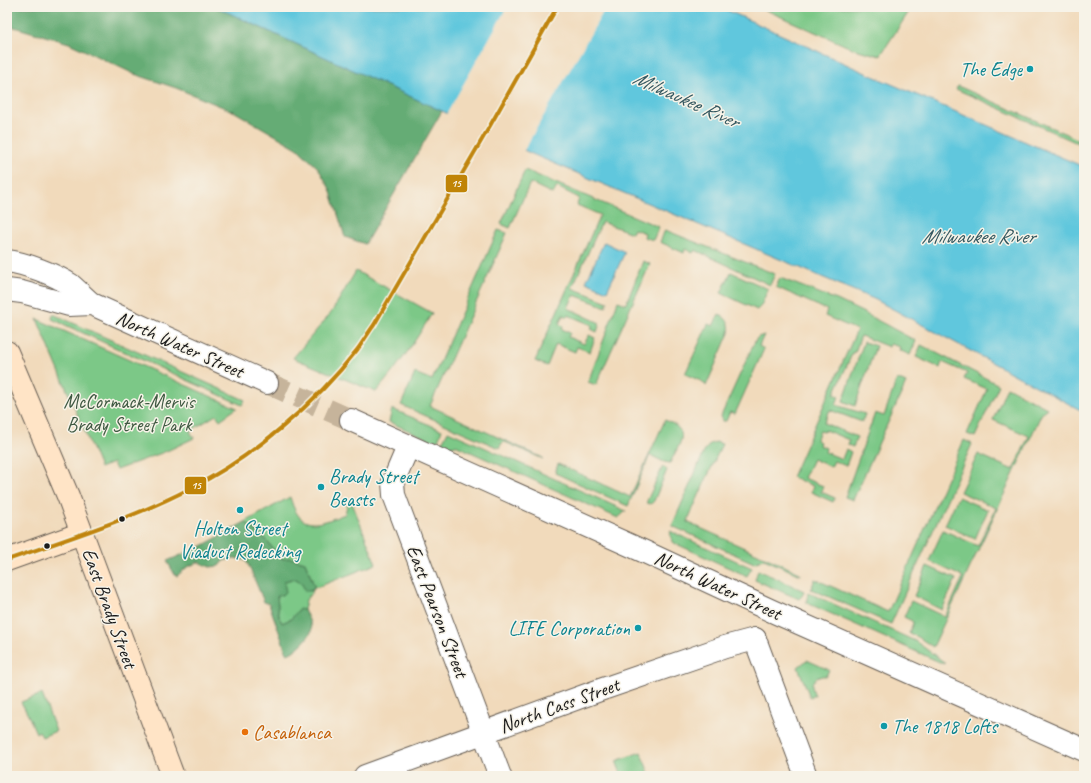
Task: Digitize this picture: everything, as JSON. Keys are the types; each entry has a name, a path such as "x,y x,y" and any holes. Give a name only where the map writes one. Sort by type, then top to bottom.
{"main road":[{"name":"East Brady Street","path":"7,352 68,496 174,776"},
{"path":"7,560 82,533"}],"street":[{"name":"North Water Street","path":"7,261 21,264 55,277 70,285 92,304 267,383"},
{"name":"North Water Street","path":"7,290 22,292 69,305 92,304"},
{"name":"North Water Street","path":"351,420 408,447 645,552 772,611 1084,750"},
{"name":"East Pearson Street","path":"408,447 393,482 394,495 500,776"},
{"path":"772,611 756,639 806,776"},
{"name":"North Cass Street","path":"365,776 718,649 756,639"}],"green space":[{"path":"7,7 216,7 442,111 365,244 345,237 330,189 318,168 297,148 235,112 176,88 134,74 69,43 7,25"},
{"path":"759,7 912,7 880,56 851,48"},
{"path":"958,86 1084,142 1084,146 956,89"},
{"path":"525,170 659,227 653,240 644,237 645,233 634,229 632,233 602,222 572,288 608,302 606,307 574,295 568,308 600,323 597,332 591,329 592,325 568,315 567,317 563,315 559,324 563,326 562,329 570,333 568,337 584,344 589,335 595,338 590,352 577,347 575,352 556,344 547,366 535,361 600,215 577,205 579,198 557,187 553,194 530,183 510,228 501,224"},
{"path":"498,230 507,233 430,406 543,459 505,442 502,443 499,448 401,405 415,373 432,380"},
{"path":"665,230 775,274 770,285 695,250 693,253 685,249 684,253 660,242"},
{"path":"643,261 650,264 596,385 588,382 618,301 626,304"},
{"path":"356,271 432,313 406,354 376,392 293,358 331,313"},
{"path":"731,272 768,289 761,306 757,310 721,293"},
{"path":"780,278 837,300 916,341 910,355 899,350 900,347 890,344 889,347 861,336 855,352 853,352 834,394 839,396 836,405 865,414 862,422 830,410 824,423 857,437 853,447 848,445 849,440 825,430 824,432 820,431 816,440 820,442 819,445 826,448 825,452 842,459 846,449 851,452 846,466 834,461 831,467 813,459 804,478 823,486 821,492 835,498 833,502 811,492 813,486 792,477 857,330 825,316 827,310 776,287"},
{"path":"53,314 245,400 242,405 52,319"},
{"path":"719,314 728,322 729,333 706,386 703,382 685,374 708,324 713,326"},
{"name":"McCormack-Mervis Brady Street Park","path":"37,319 237,408 220,420 216,415 190,431 194,438 167,451 116,470 113,463 100,468"},
{"path":"764,335 759,346 764,349 735,414 730,412 726,421 723,421 721,416 755,341 758,337"},
{"path":"864,342 876,346 855,406 843,401"},
{"path":"921,345 999,385 975,437 967,434 987,389 964,379 967,373 942,362 940,368 916,357"},
{"path":"897,379 906,383 853,500 845,497 875,413 884,416"},
{"path":"1007,387 1047,408 1041,415 933,647 909,633 913,623 904,617 911,601 945,617 963,577 929,561 943,530 978,546 996,508 960,492 978,454 1013,470 1029,436 993,420"},
{"path":"392,409 442,430 438,440 435,442 389,422"},
{"path":"665,420 679,428 681,433 680,443 670,463 664,462 650,455 628,506 555,473 558,464 630,497"},
{"path":"448,431 626,511 618,518 455,445 447,448 442,443"},
{"path":"964,440 972,444 891,624 811,589 815,579 888,612"},
{"path":"716,442 722,444 687,522 800,573 800,575 764,559 754,563 672,526 704,452 710,444"},
{"path":"663,466 667,470 654,501 651,504 646,503"},
{"path":"290,497 294,509 298,515 303,520 314,523 327,521 345,514 348,501 351,500 376,564 315,588 305,562 290,558 283,559 278,557 264,537 245,522"},
{"path":"958,497 988,510 975,539 945,525"},
{"path":"245,522 264,537 278,557 283,559 290,558 305,562 315,588 310,591 305,591 299,581 291,579 284,582 286,592 277,596 279,617 282,623 291,619 299,609 304,610 311,627 311,632 307,638 297,648 287,654 269,604 264,602 245,560 234,558 223,561 219,566 210,567 198,562 186,568 177,576 167,561 200,547"},
{"path":"670,531 752,568 747,576 672,542"},
{"path":"927,566 956,579 942,610 914,596"},
{"path":"758,570 804,591 802,596 799,599 755,580"},
{"path":"296,579 310,591 314,589 306,600 304,610 299,610 291,619 282,623 279,617 277,596 284,594 284,582"},
{"path":"809,593 915,641 944,662 944,664 807,603"},
{"path":"807,660 829,670 826,676 819,677 813,681 812,687 815,695 810,697 798,667"},
{"path":"42,694 56,731 42,737 39,731 36,733 21,702"},
{"path":"641,752 650,776 622,776 616,761"}],"water":[{"name":"Milwaukee River","path":"216,7 720,7 868,74 1084,167 1084,412 876,300 532,154"},
{"path":"604,242 625,252 607,291 586,282"}],"pier":[{"path":"507,7 606,7 523,152 446,115"}],"tunnel":[{"path":"267,383 351,420"}],"transit line":[{"name":"15","path":"7,560 125,518 171,498 216,475 282,427 323,390 357,350 374,325 557,7"}],"place":[{"name":"The Edge","path":"1030,69"},
{"name":"Brady Street Beasts","path":"321,487"},
{"name":"Holton Street Viaduct Redecking","path":"240,510"},
{"name":"LIFE Corporation","path":"638,628"},
{"name":"The 1818 Lofts","path":"884,726"},
{"name":"Casablanca","path":"245,732"}]}
